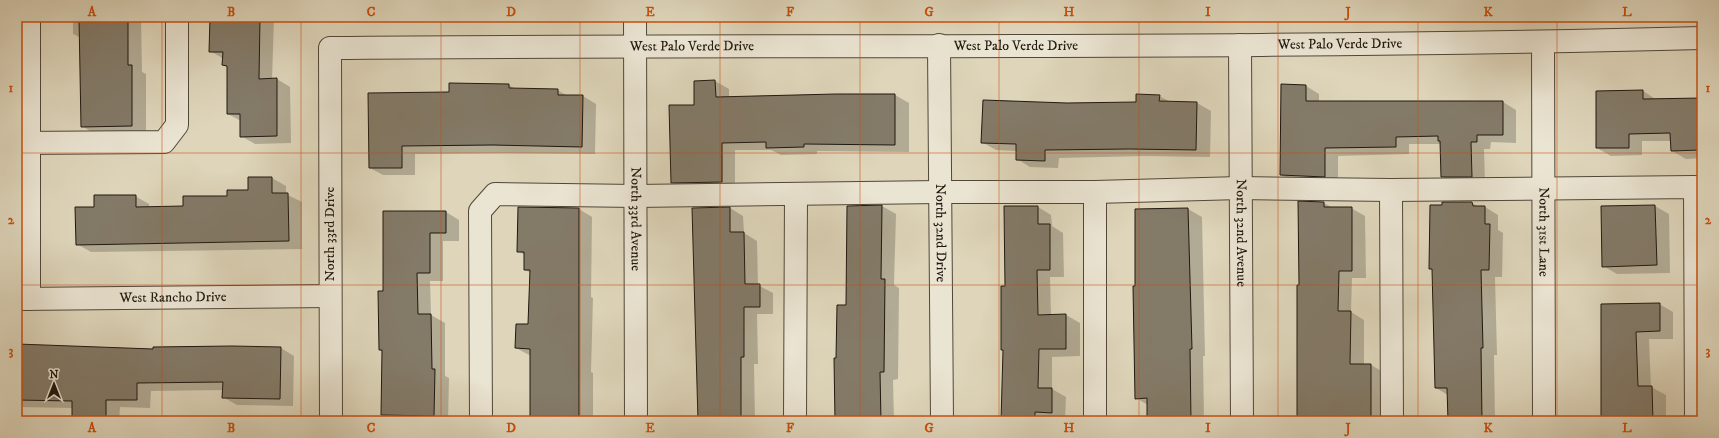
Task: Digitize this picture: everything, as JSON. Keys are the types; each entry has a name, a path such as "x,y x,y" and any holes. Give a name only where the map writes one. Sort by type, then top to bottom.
{"street":[{"path":"23,299 23,143 30,17"},
{"path":"23,143 164,142 177,125 177,17"},
{"name":"North 33rd Avenue","path":"635,17 636,421"},
{"name":"West Palo Verde Drive","path":"330,48 635,45 1240,45 1543,42 1702,38"},
{"name":"North 31st Lane","path":"1543,42 1544,421"},
{"name":"North 32nd Drive","path":"939,45 942,421"},
{"name":"North 32nd Avenue","path":"1240,45 1242,421"},
{"name":"North 33rd Drive","path":"330,48 331,421"},
{"path":"481,421 480,211 495,194 636,196 940,192 1095,192 1240,188 1390,190 1695,187 1696,421"},
{"path":"1390,190 1392,421"},
{"path":"1095,192 1095,421"},
{"path":"795,421 796,195"},
{"name":"West Rancho Drive","path":"23,299 330,296"}],"building":[{"path":"79,17 128,17 128,65 132,65 132,126 81,127"},
{"path":"210,17 260,17 259,79 277,78 277,136 240,137 240,114 227,114 227,66 222,65 223,52 209,52"},
{"path":"715,80 716,97 895,94 895,145 804,144 804,147 766,148 766,142 722,143 722,182 671,183 669,105 694,105 694,81"},
{"path":"449,83 509,84 509,88 558,89 558,95 583,95 582,147 493,145 402,146 402,168 369,168 368,93 449,92"},
{"path":"1281,84 1306,85 1306,101 1503,101 1503,135 1477,135 1477,142 1471,142 1472,177 1441,177 1440,141 1438,141 1438,136 1396,137 1396,147 1325,148 1325,177 1280,175"},
{"path":"1643,90 1643,99 1702,98 1701,150 1671,151 1670,133 1629,134 1629,148 1596,148 1596,91"},
{"path":"1136,94 1160,95 1159,101 1197,102 1196,150 1045,150 1045,161 1016,160 1016,144 981,143 983,100 1067,103 1136,102"},
{"path":"248,177 272,177 272,193 288,193 289,241 76,245 75,207 94,207 94,195 136,195 136,207 183,206 183,196 227,196 227,190 248,190"},
{"path":"1298,201 1324,202 1324,207 1352,207 1352,271 1339,271 1338,311 1351,311 1350,364 1371,364 1371,421 1297,421 1297,285 1299,285"},
{"path":"1442,202 1472,202 1473,206 1485,206 1485,224 1490,224 1489,270 1481,270 1483,348 1481,348 1482,421 1448,421 1447,388 1435,388 1432,269 1429,269 1430,205 1442,205"},
{"path":"882,205 881,279 885,279 884,372 880,372 881,421 835,421 834,358 836,358 837,305 846,305 847,206"},
{"path":"1655,205 1657,265 1602,267 1601,206"},
{"path":"1004,206 1038,206 1038,224 1050,224 1050,270 1037,270 1038,315 1066,314 1066,349 1039,349 1038,388 1052,388 1052,413 1035,412 1035,421 1001,421 1003,350 1001,350 1001,286 1005,286"},
{"path":"518,207 579,208 579,421 530,421 530,349 515,348 516,324 528,324 530,270 524,270 524,252 517,252"},
{"path":"730,207 730,232 744,232 745,284 760,284 760,307 744,307 744,357 741,357 741,421 698,421 692,208"},
{"path":"1188,208 1192,349 1190,349 1191,421 1147,421 1147,398 1135,399 1133,286 1135,286 1135,209"},
{"path":"383,211 446,211 446,233 430,233 430,273 417,273 418,314 431,314 432,369 435,369 434,416 381,415 382,350 379,350 378,291 383,291"},
{"path":"1660,303 1660,331 1636,332 1638,386 1652,386 1653,421 1601,421 1601,304"},
{"path":"17,344 153,349 153,347 281,347 280,399 222,398 223,382 137,383 137,400 106,400 106,421 72,421 72,401 17,400"}]}
